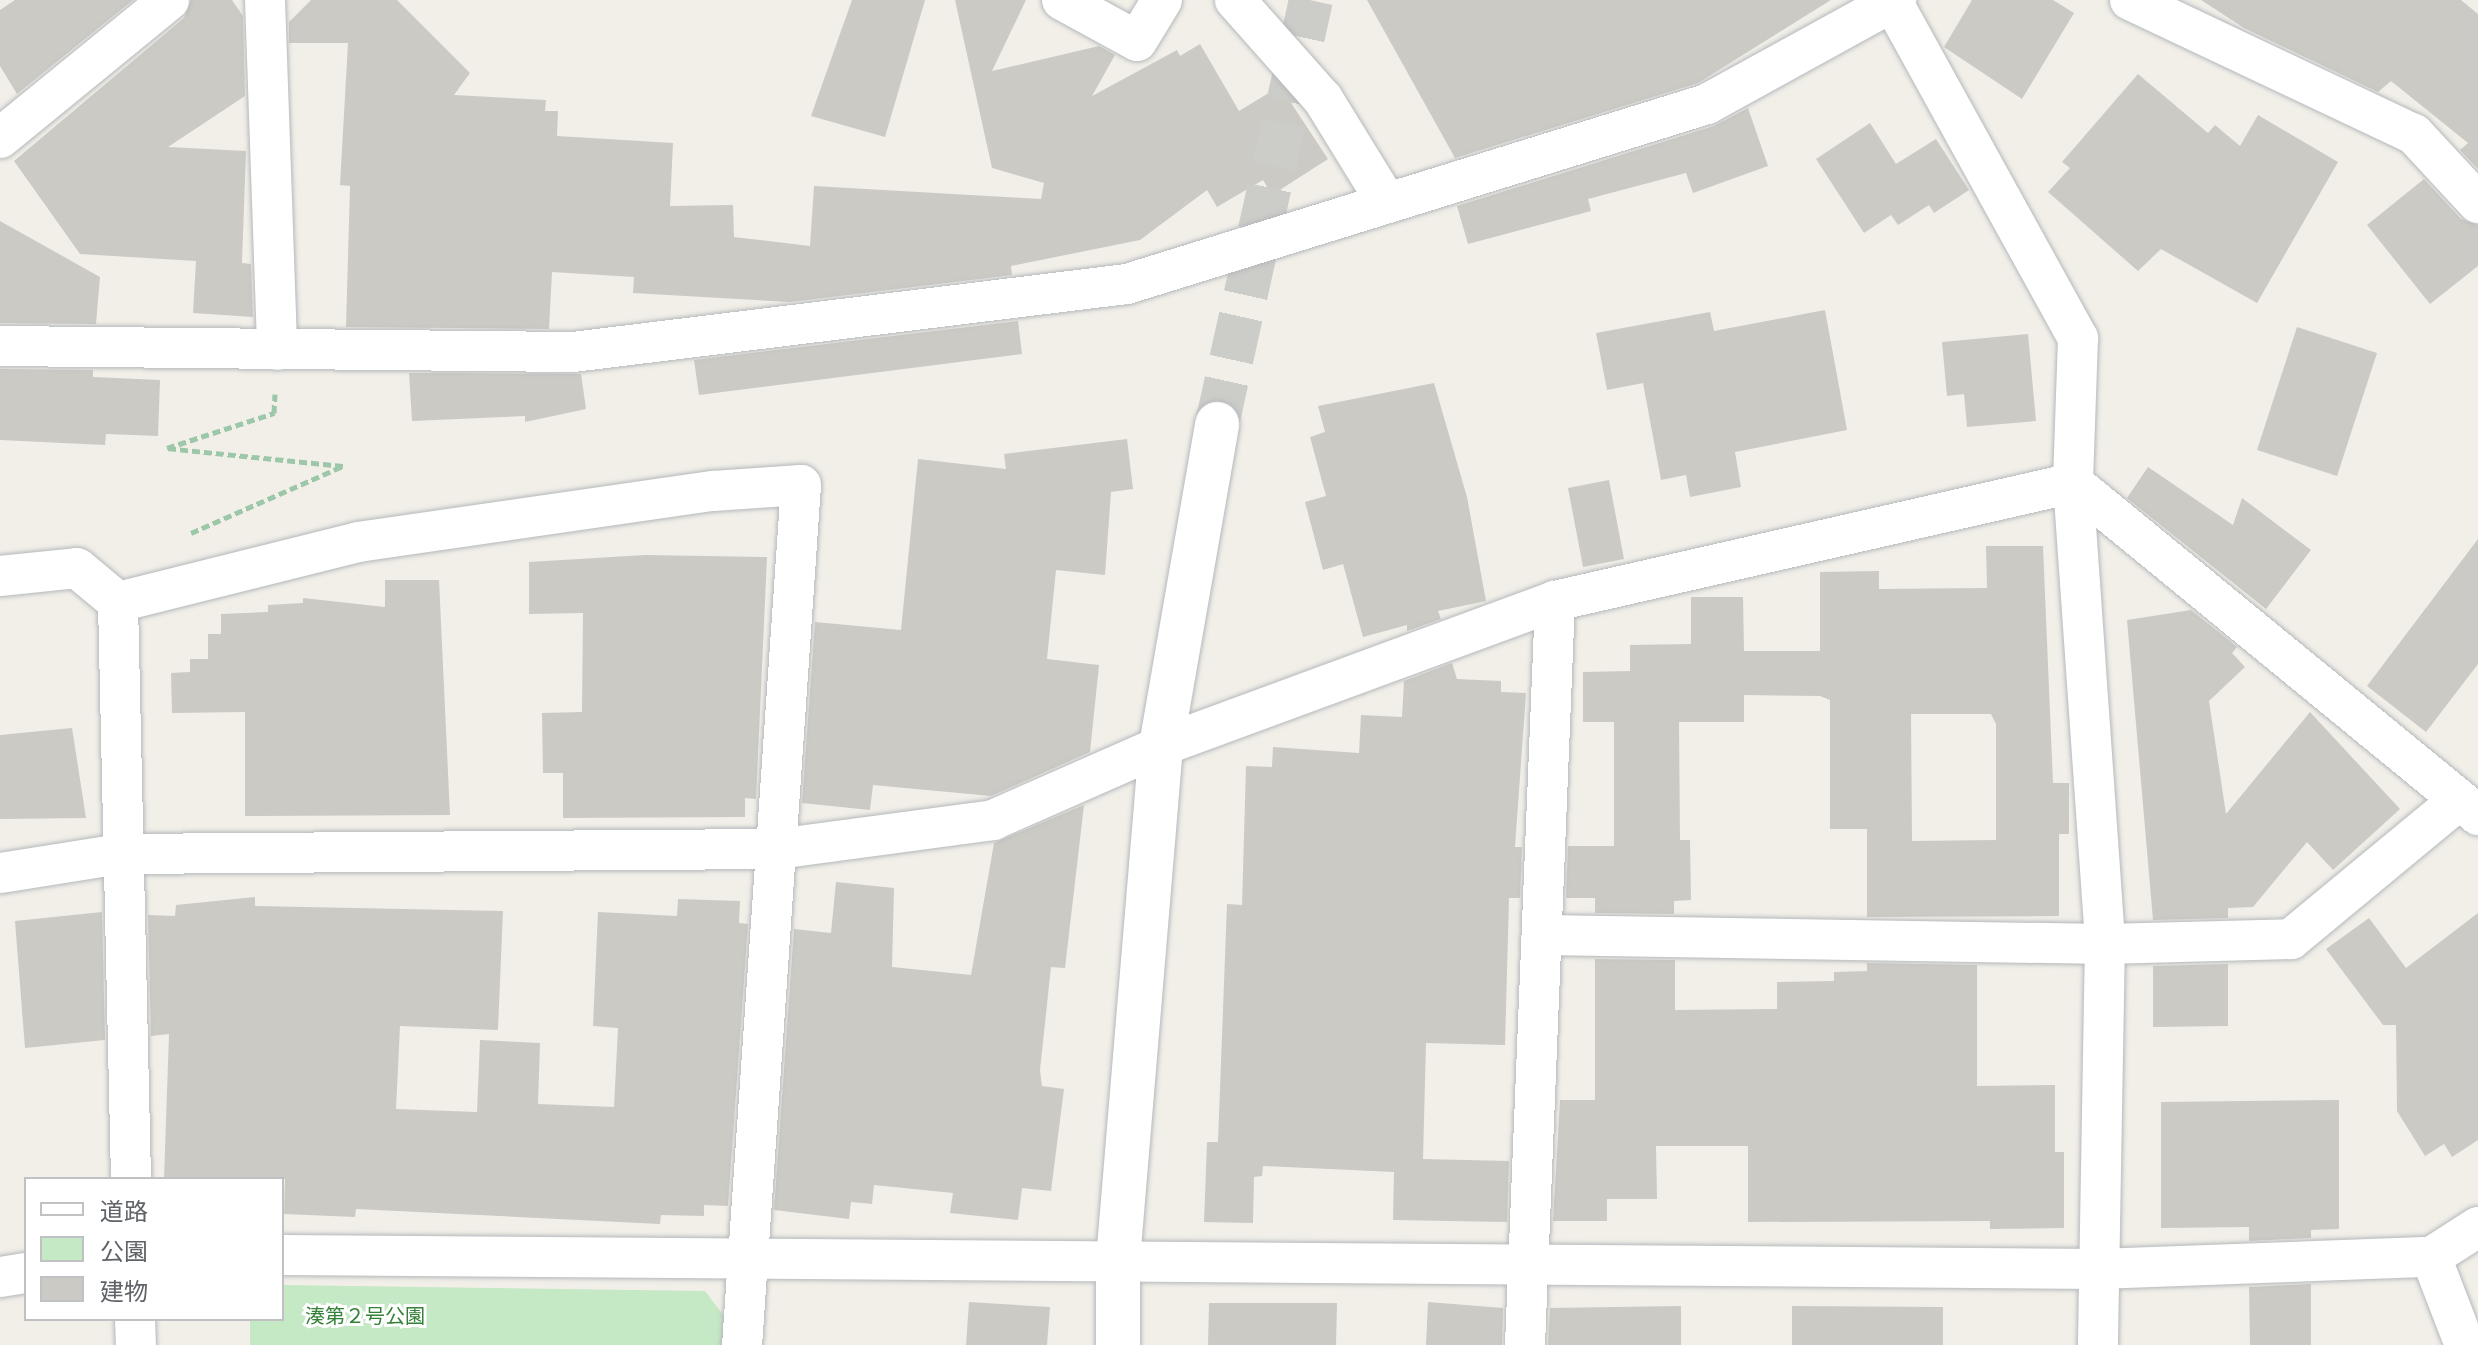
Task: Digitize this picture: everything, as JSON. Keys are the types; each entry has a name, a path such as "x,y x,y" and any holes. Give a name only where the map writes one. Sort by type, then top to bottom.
{"street":[{"path":"0,138 169,0"},
{"path":"265,0 277,350"},
{"path":"1062,0 1137,41 1162,0"},
{"path":"1235,0 1323,99 1387,203"},
{"path":"2130,0 2414,134 2478,203"},
{"path":"0,346 573,352 837,324 1127,284 1707,104 1895,1 2078,338 2073,483 2105,944 2098,1345"},
{"path":"1118,1345 1118,1260 1161,746 1217,424"},
{"path":"0,873 120,854 777,849 993,820 1161,746 1555,601 2073,483"},
{"path":"1544,935 2105,944 2291,939 2468,807 2073,483"},
{"path":"118,602 358,542 713,491 801,485 777,849 744,1256 742,1345"},
{"path":"0,576 77,568 118,602 120,854 131,1177"},
{"path":"1525,1345 1544,935 1555,601"},
{"path":"284,1255 744,1256 2098,1269 2431,1257 2478,1227"},
{"path":"2431,1257 2465,1345"},
{"path":"0,1277 24,1273"},
{"path":"135,1321 136,1345"}],"path":[{"path":"186,535 343,466 167,448 274,413 277,350"}],"green space":[{"name":"湊第２号公園","path":"284,1285 705,1291 724,1316 723,1345 250,1345 250,1321 284,1321"}],"building":[{"path":"15,0 133,0 17,94 0,66 0,10"},
{"path":"191,0 232,0 243,16 245,96 168,147 246,151 242,263 251,264 253,317 193,313 196,261 80,254 14,161 184,18"},
{"path":"311,0 397,0 470,73 454,95 546,100 545,111 558,111 557,136 673,143 670,206 733,205 734,237 810,246 814,186 1041,199 1044,183 992,168 955,0 1026,0 992,71 1099,46 1115,55 1092,96 1177,50 1180,56 1200,44 1239,111 1280,86 1328,159 1272,195 1263,180 1217,207 1207,190 1140,240 1011,266 1012,275 790,302 633,293 634,277 552,272 549,329 346,327 350,186 340,185 348,43 289,43 289,22"},
{"path":"852,0 925,0 885,137 811,116"},
{"path":"1367,0 1831,0 1698,83 1455,158"},
{"path":"1972,0 2053,0 2074,13 2022,99 1944,47"},
{"path":"2201,0 2461,0 2478,14 2478,169 2460,150 2468,143 2391,81 2378,92 2244,28"},
{"path":"2138,74 2208,133 2215,125 2240,146 2258,115 2338,162 2257,303 2161,249 2138,271 2048,192 2070,168 2062,162"},
{"path":"1748,108 1768,166 1693,193 1686,173 1588,199 1591,211 1468,244 1457,206 1714,126"},
{"path":"1870,123 1896,164 1936,139 1969,190 1934,213 1929,205 1898,225 1891,215 1864,233 1816,159"},
{"path":"2424,179 2461,219 2478,225 2478,266 2430,304 2367,225"},
{"path":"0,221 100,277 96,324 0,323"},
{"path":"1825,310 1847,430 1735,452 1741,487 1690,497 1686,475 1661,480 1643,383 1607,390 1596,333 1710,312 1714,331"},
{"path":"1018,321 1022,354 699,395 694,360"},
{"path":"2297,327 2377,353 2337,476 2257,450"},
{"path":"2028,334 2036,421 1967,427 1964,394 1947,396 1942,342"},
{"path":"0,369 93,370 93,377 160,380 158,436 106,434 105,445 0,440"},
{"path":"409,373 581,374 586,409 525,422 525,416 412,421"},
{"path":"1434,383 1467,497 1486,601 1438,611 1441,619 1407,631 1407,625 1363,637 1343,564 1323,570 1305,502 1326,496 1310,437 1325,432 1318,406"},
{"path":"1127,439 1133,489 1111,492 1105,575 1056,570 1047,659 1099,665 1090,752 991,796 873,785 870,810 802,803 815,622 901,630 918,459 1006,469 1004,454"},
{"path":"2148,467 2233,525 2242,498 2311,550 2266,609 2127,498"},
{"path":"1609,480 1624,559 1583,567 1568,488"},
{"path":"2478,539 2478,664 2426,732 2367,686"},
{"path":"1986,546 2043,546 2053,783 2069,783 2069,834 2059,834 2059,916 1867,917 1867,829 1830,829 1830,700 1820,696 1744,695 1744,722 1679,722 1680,840 1690,840 1691,900 1674,901 1674,914 1595,913 1595,898 1566,898 1568,846 1614,846 1614,722 1583,722 1583,672 1630,671 1630,645 1691,644 1691,597 1743,597 1744,651 1820,651 1820,572 1879,571 1879,589 1987,588","holes":["1911,714 1991,714 1996,724 1996,840 1912,841"]},
{"path":"645,555 767,557 756,799 745,798 745,817 563,818 563,773 543,773 542,713 582,712 583,613 529,614 529,562"},
{"path":"385,580 439,580 450,815 245,816 245,712 172,713 171,673 190,672 190,659 208,659 208,634 221,634 221,614 268,612 268,605 303,603 303,598 385,607"},
{"path":"2191,610 2237,647 2232,653 2245,667 2209,701 2226,814 2310,712 2400,809 2333,870 2307,842 2253,907 2228,908 2228,918 2153,920 2127,620"},
{"path":"1452,663 1457,679 1501,681 1501,692 1526,693 1515,847 1522,847 1520,898 1509,898 1505,1045 1426,1043 1423,1159 1509,1161 1507,1222 1393,1220 1394,1172 1263,1166 1262,1176 1254,1177 1253,1223 1204,1222 1207,1142 1218,1142 1227,904 1242,905 1246,766 1272,767 1273,747 1359,753 1361,715 1402,717 1404,681"},
{"path":"72,728 86,818 0,819 0,735"},
{"path":"1084,805 1065,968 1051,967 1040,1070 1042,1086 1064,1089 1051,1191 1022,1188 1018,1220 950,1213 953,1193 874,1185 872,1204 851,1202 849,1219 774,1210 794,929 831,933 836,882 894,888 892,967 971,975 994,843"},
{"path":"255,897 255,906 503,911 498,1030 400,1026 396,1109 477,1112 480,1040 540,1043 538,1104 614,1107 618,1028 593,1026 598,912 677,916 678,899 740,901 739,923 748,924 728,1206 704,1205 704,1216 661,1215 660,1224 356,1209 355,1217 284,1214 284,1177 164,1177 169,1034 151,1036 148,915 175,916 176,905"},
{"path":"102,912 105,1040 25,1048 15,921"},
{"path":"2478,913 2478,1140 2452,1157 2444,1144 2425,1156 2397,1111 2396,1025 2383,1025 2326,949 2369,918 2406,968"},
{"path":"1595,959 1675,960 1675,1010 1777,1009 1777,982 1834,981 1834,972 1867,971 1867,963 1977,965 1977,1086 2055,1085 2055,1152 2064,1152 2064,1228 1990,1229 1990,1221 1748,1222 1748,1146 1656,1146 1657,1199 1607,1199 1607,1221 1553,1221 1560,1100 1595,1100"},
{"path":"2228,964 2228,1026 2153,1027 2153,966"},
{"path":"2339,1100 2339,1229 2311,1230 2311,1238 2249,1241 2249,1227 2161,1228 2161,1102"},
{"path":"2311,1284 2311,1345 2250,1345 2249,1287"},
{"path":"969,1302 1050,1307 1047,1345 966,1345"},
{"path":"1428,1302 1503,1308 1502,1345 1426,1345"},
{"path":"1209,1303 1337,1303 1336,1345 1208,1345"},
{"path":"1681,1306 1681,1345 1548,1345 1550,1308"},
{"path":"1792,1306 1943,1307 1943,1345 1792,1345"}],"tunnel":[{"path":"1217,424 1311,0"}]}
